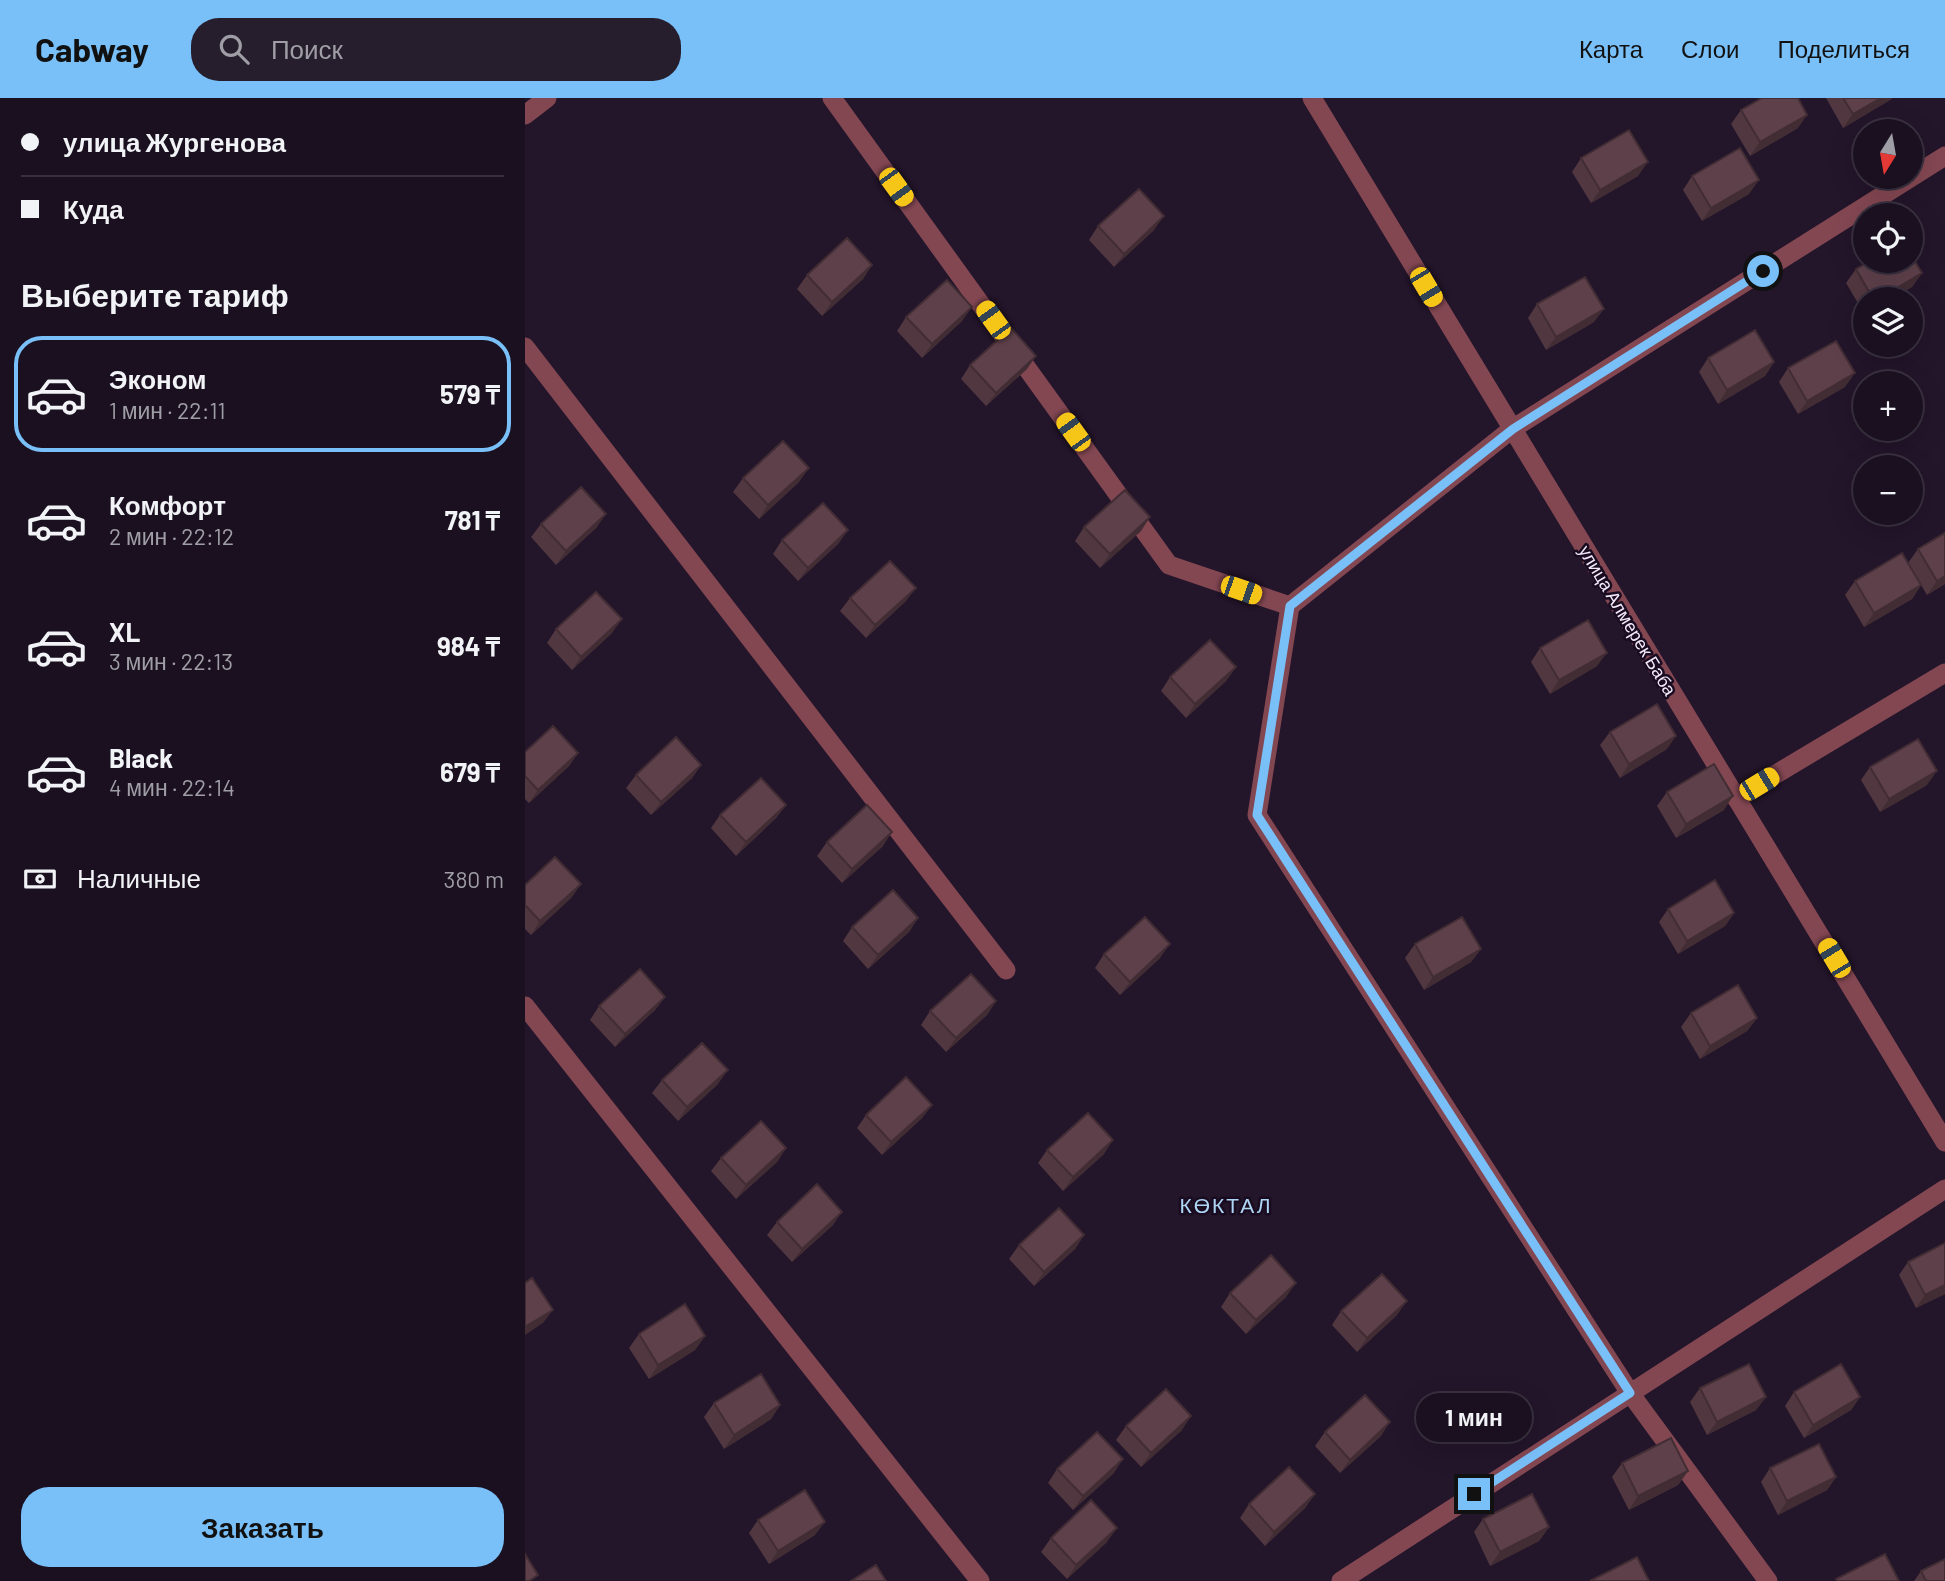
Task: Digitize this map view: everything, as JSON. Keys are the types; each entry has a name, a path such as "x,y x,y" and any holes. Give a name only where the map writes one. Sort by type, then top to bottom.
{"street":[{"path":"525,115 547,98"},
{"path":"832,98 1170,565 1290,606"},
{"name":"улица Алмерек Баба","path":"1312,98 1945,1142"},
{"path":"1768,1581 1630,1393 1257,815 1290,606 1513,429 1945,156"},
{"path":"525,347 1006,970"},
{"path":"1736,798 1945,673"},
{"path":"525,1006 980,1581"},
{"path":"1341,1581 1945,1189"}],"building":[{"path":"1762,98 1798,98 1807,115 1760,142 1741,110"},
{"path":"1843,98 1881,98 1853,114"},
{"path":"1629,130 1648,162 1600,190 1581,158"},
{"path":"1740,148 1759,180 1711,208 1692,176"},
{"path":"1139,189 1164,216 1124,254 1098,226"},
{"path":"847,238 872,265 832,302 807,275"},
{"path":"1858,273 1922,273 1898,287 1866,287"},
{"path":"1585,277 1604,309 1556,337 1537,304"},
{"path":"947,280 972,307 932,344 906,317"},
{"path":"1011,328 1036,356 996,393 970,365"},
{"path":"1755,330 1774,362 1727,390 1708,358"},
{"path":"1836,341 1854,371 1853,374 1807,401 1788,368"},
{"path":"783,441 809,468 768,505 743,478"},
{"path":"581,487 606,514 566,551 541,524"},
{"path":"1125,490 1150,517 1110,554 1084,527"},
{"path":"823,503 848,530 808,568 782,540"},
{"path":"1945,533 1945,576 1937,581 1918,549"},
{"path":"1902,553 1921,585 1874,613 1855,581"},
{"path":"890,561 916,588 875,625 850,598"},
{"path":"596,592 622,619 581,657 556,629"},
{"path":"1588,620 1607,653 1559,680 1540,648"},
{"path":"1210,640 1236,667 1195,704 1170,677"},
{"path":"1657,704 1676,736 1629,764 1610,732"},
{"path":"553,726 578,753 538,790 525,776 525,752"},
{"path":"676,737 701,765 661,802 636,775"},
{"path":"1918,739 1937,771 1889,799 1870,767"},
{"path":"1714,764 1733,796 1686,824 1667,792"},
{"path":"761,778 786,805 746,842 720,815"},
{"path":"867,805 892,832 852,869 827,842"},
{"path":"555,857 581,884 540,921 525,905 525,885"},
{"path":"1715,880 1734,913 1687,941 1668,909"},
{"path":"893,890 918,918 878,955 852,927"},
{"path":"1145,917 1170,944 1130,982 1104,954"},
{"path":"1462,917 1481,949 1433,977 1415,944"},
{"path":"640,969 665,997 625,1034 599,1006"},
{"path":"971,974 996,1001 956,1038 930,1011"},
{"path":"1738,985 1757,1018 1710,1046 1691,1013"},
{"path":"702,1043 728,1070 687,1107 662,1080"},
{"path":"906,1077 932,1105 891,1142 866,1115"},
{"path":"1088,1113 1113,1140 1073,1177 1047,1150"},
{"path":"761,1121 786,1148 746,1185 721,1158"},
{"path":"817,1184 842,1212 802,1249 777,1222"},
{"path":"1059,1208 1084,1235 1044,1272 1019,1245"},
{"path":"1945,1243 1945,1285 1925,1295 1908,1262"},
{"path":"1271,1255 1296,1283 1256,1320 1230,1293"},
{"path":"1382,1274 1407,1301 1367,1338 1341,1311"},
{"path":"532,1278 553,1310 525,1327 525,1283"},
{"path":"685,1304 705,1336 658,1365 639,1334"},
{"path":"1749,1364 1766,1397 1717,1422 1700,1388"},
{"path":"1841,1364 1860,1397 1813,1425 1794,1392"},
{"path":"761,1374 780,1405 734,1435 714,1403"},
{"path":"1166,1389 1191,1416 1151,1453 1126,1426"},
{"path":"1365,1395 1390,1422 1350,1460 1325,1432"},
{"path":"1097,1432 1123,1459 1083,1496 1057,1469"},
{"path":"1671,1438 1688,1471 1638,1496 1622,1463"},
{"path":"1819,1444 1836,1477 1787,1501 1770,1468"},
{"path":"1289,1467 1315,1494 1274,1532 1249,1504"},
{"path":"805,1490 825,1522 778,1551 758,1520"},
{"path":"1532,1494 1549,1527 1500,1552 1483,1519"},
{"path":"1091,1500 1117,1528 1076,1565 1051,1538"},
{"path":"525,1554 538,1575 529,1581 525,1581"},
{"path":"1885,1554 1899,1581 1836,1579"},
{"path":"1637,1557 1649,1581 1590,1581"},
{"path":"1945,1559 1945,1581 1926,1581 1921,1571"},
{"path":"876,1565 886,1581 851,1581"}],"district":[{"name":"КӨКТАЛ","path":"1226,1204"}],"route":[{"path":"1474,1494 1630,1393 1257,815 1290,606 1513,429 1763,271"}]}
